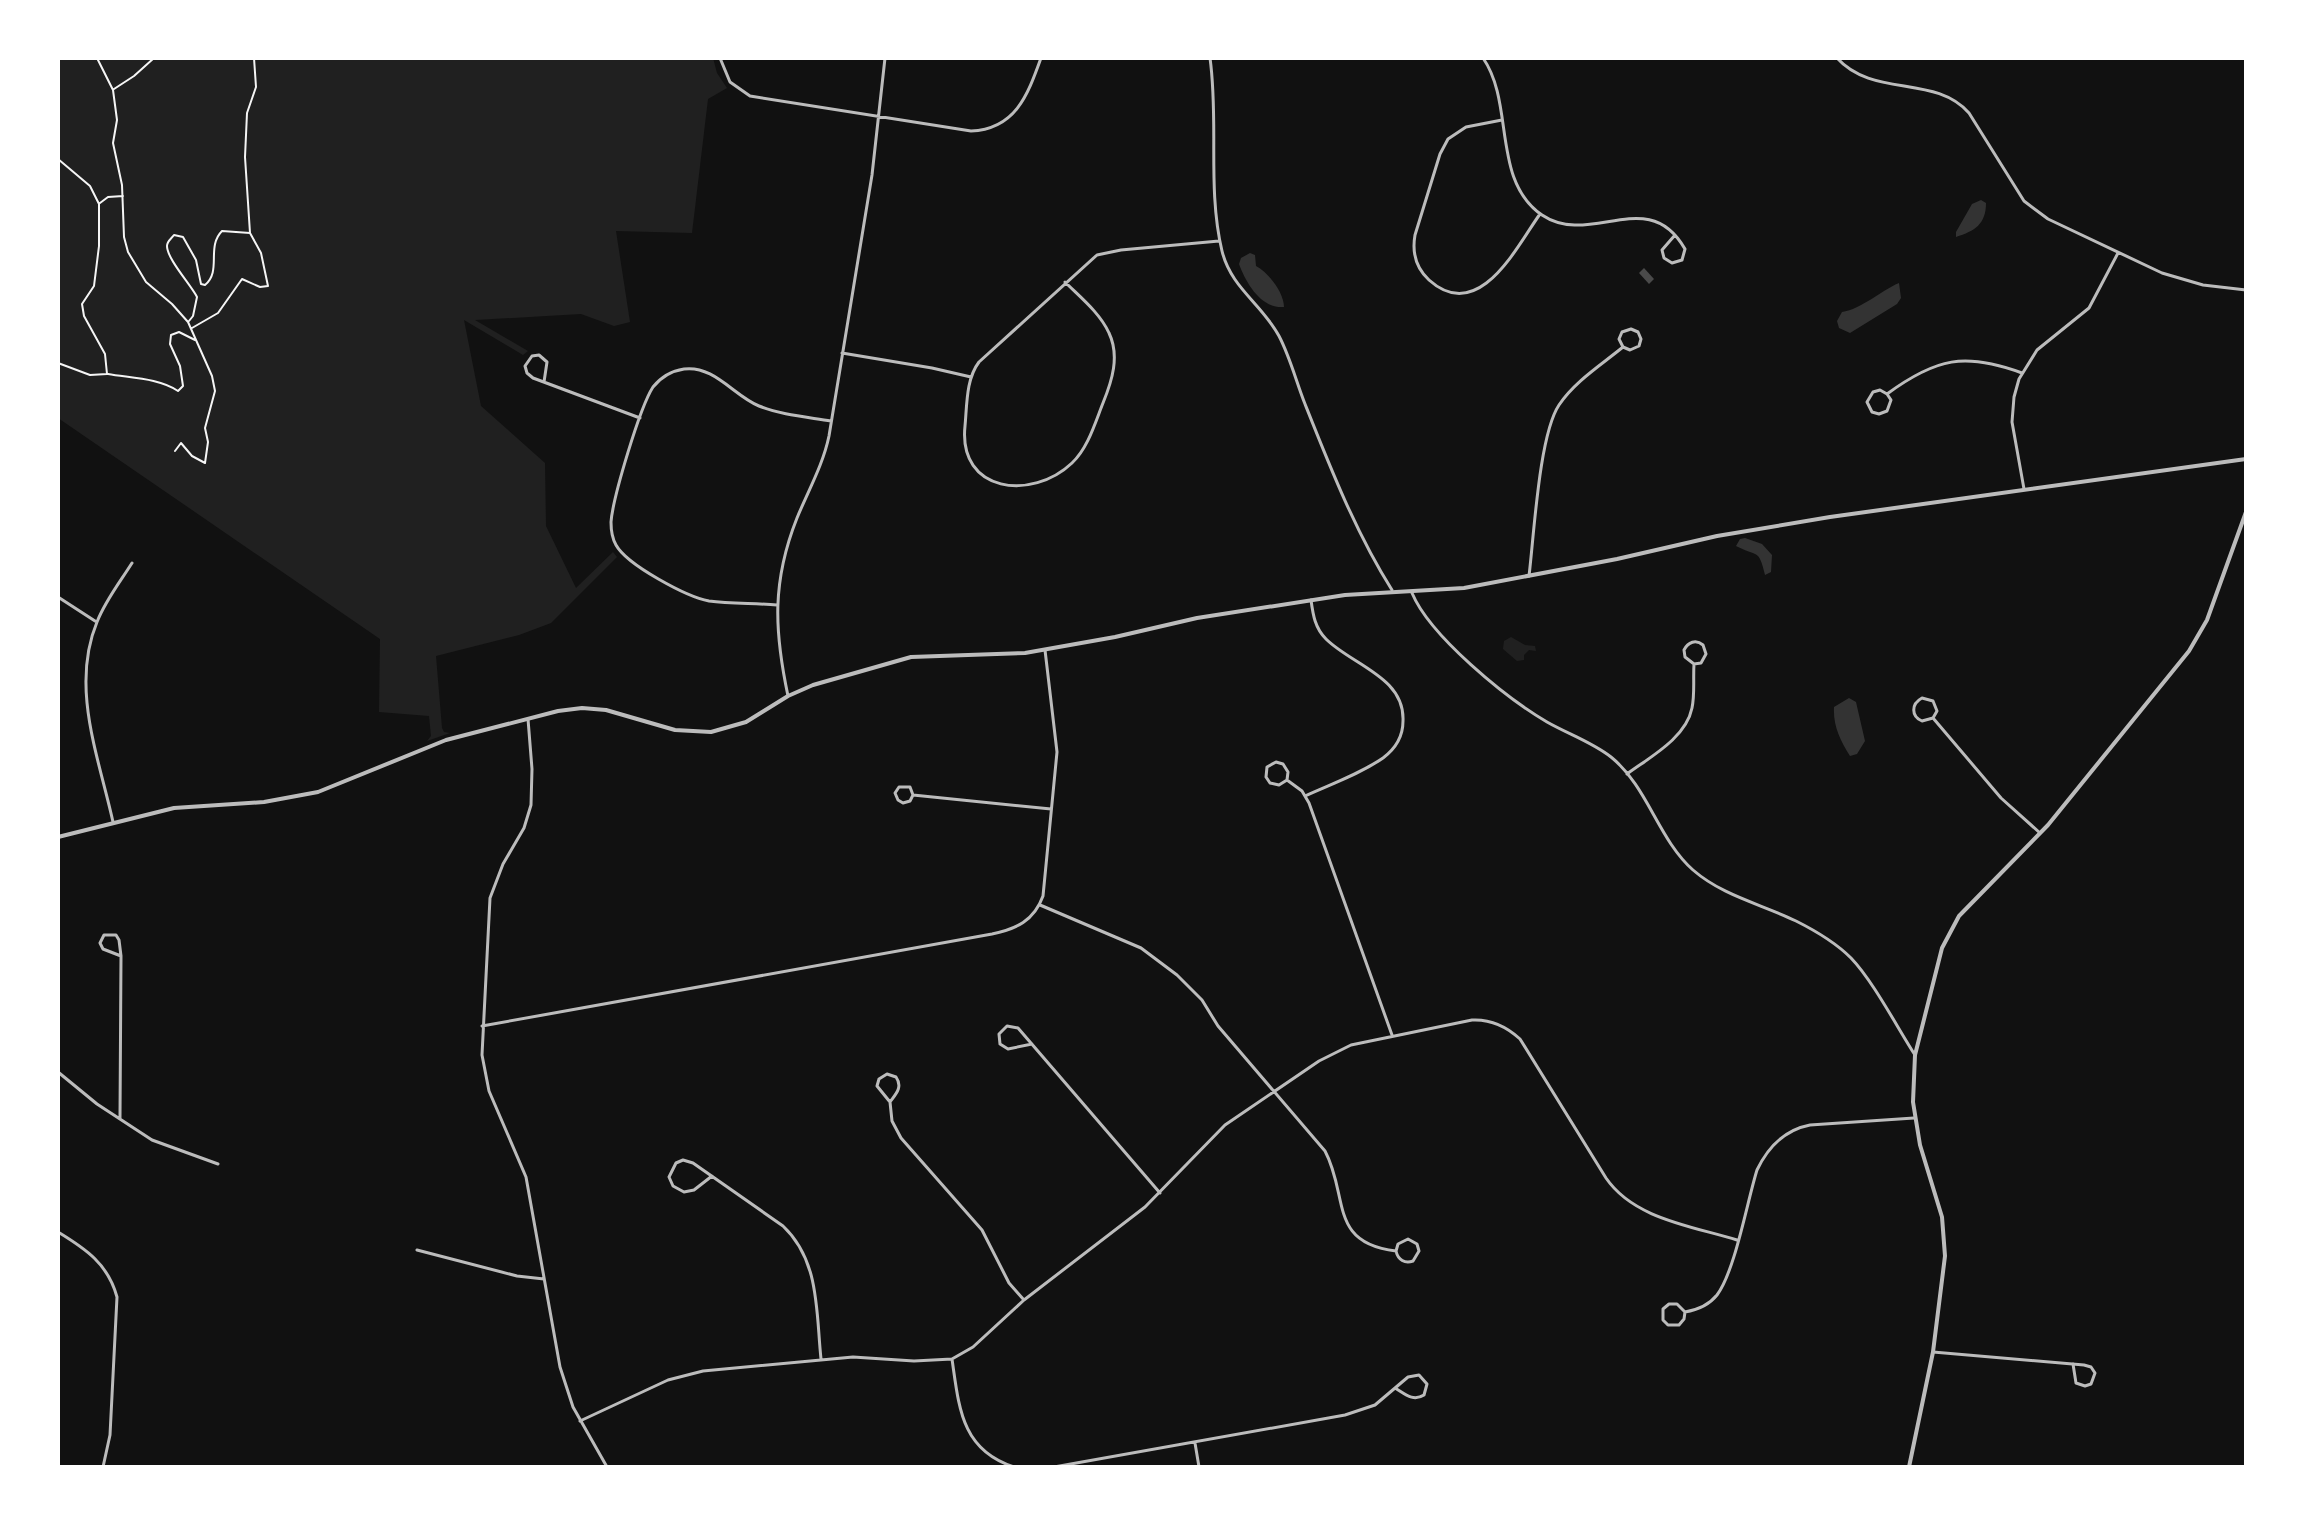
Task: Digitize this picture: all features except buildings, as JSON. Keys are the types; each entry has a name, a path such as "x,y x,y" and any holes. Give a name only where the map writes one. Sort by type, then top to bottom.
{"street":[{"path":"720,58 726,77 744,94 971,131 1005,122 1018,109 1041,58"},
{"path":"788,696 777,605 778,581 786,549 827,448 879,117 885,58"},
{"path":"1210,58 1219,241 1233,279 1281,340 1356,523 1392,590"},
{"path":"1483,58 1494,77 1517,185 1540,214 1574,226 1644,217 1663,224 1675,235 1684,246 1685,254 1679,262 1672,263 1665,260 1662,250 1675,235"},
{"path":"1837,58 1852,71 1875,81 1940,93 1956,100 1969,113 2024,201 2048,219 2180,279 2246,290"},
{"path":"1502,120 1459,130 1444,145 1415,235 1418,264 1428,279 1444,289 1461,293 1479,289 1498,274 1540,214"},
{"path":"1065,282 1103,324 1113,343 1115,354 1110,386 1093,428 1072,463 1052,476 1025,485 997,483 981,475 969,460 964,443 971,377 979,362 1065,282 1092,259 1109,252 1219,241"},
{"path":"2024,490 2012,422 2014,397 2022,373 2037,350 2085,313 2118,253"},
{"path":"1628,329 1638,332 1641,339 1639,346 1630,350 1623,347 1619,339 1622,332 1628,329"},
{"path":"1529,576 1549,426 1559,404 1623,347"},
{"path":"842,353 971,377"},
{"path":"544,382 547,362 539,355 532,356 525,366 527,373 544,382 640,418"},
{"path":"1887,394 1909,378 1954,361 1978,360 2022,373"},
{"path":"777,605 711,601 695,597 631,562 618,549 613,536 613,512 640,418 648,396 659,381 674,371 693,368 711,374 761,407 831,421"},
{"path":"1877,391 1887,394 1891,400 1887,411 1879,414 1872,412 1867,402 1870,395 1877,391"},
{"path":"58,837 174,808 264,802 318,792 434,744 558,711 594,709 629,715 675,730 711,732 757,717 788,696 825,681 911,657 1001,655 1045,650 1197,618 1311,600 1392,590 1464,588 1717,536 1874,510 2246,459"},
{"path":"1909,1467 1933,1352 1945,1268 1945,1232 1938,1198 1914,1118 1915,1055 1932,983 1952,926 1975,897 2040,833 2196,641 2211,609 2246,512"},
{"path":"113,822 87,705 87,663 96,622 132,563"},
{"path":"1411,590 1423,613 1464,658 1542,719 1609,755 1643,794 1692,869 1732,895 1804,925 1835,944 1853,960 1915,1055"},
{"path":"58,597 96,622"},
{"path":"1305,796 1384,757 1399,738 1403,721 1399,698 1387,683 1331,644 1321,633 1314,620 1311,600"},
{"path":"1696,641 1703,645 1706,654 1701,663 1694,664 1685,657 1684,650 1689,643 1696,641"},
{"path":"482,1026 992,934 1021,925 1040,905 1045,884 1057,752 1045,650"},
{"path":"1627,774 1685,725 1693,704 1694,664"},
{"path":"1922,698 1933,701 1937,711 1933,718 1919,720 1914,714 1916,703 1922,698"},
{"path":"1933,718 2001,798 2040,833"},
{"path":"528,719 531,805 524,828 503,864 490,898 482,1055 486,1079 526,1177 560,1367 580,1421 607,1467"},
{"path":"1276,762 1283,764 1288,770 1287,780 1279,785 1270,783 1266,777 1267,767 1276,762"},
{"path":"1287,780 1305,796 1392,1035"},
{"path":"905,785 910,787 913,795 905,803 898,800 895,793 905,785"},
{"path":"913,795 1051,809"},
{"path":"1040,905 1146,951 1202,1000 1218,1026 1325,1151 1343,1215 1355,1236 1375,1248 1396,1251"},
{"path":"120,1118 121,956 118,937 110,933 104,935 100,943 103,949 121,956"},
{"path":"580,1421 668,1380 691,1373 865,1356 914,1361 952,1359 973,1347 1024,1300 1124,1225 1160,1193 1225,1125 1334,1051 1392,1035 1478,1019 1506,1027 1524,1044 1617,1193 1642,1210 1737,1240"},
{"path":"1032,1044 1008,1049 1000,1044 999,1034 1005,1027 1015,1026 1032,1044 1160,1193"},
{"path":"58,1072 97,1104 152,1140 218,1164"},
{"path":"890,1102 900,1085 896,1077 887,1074 879,1079 877,1086 890,1102 892,1121 899,1135 982,1230 1009,1283 1024,1300"},
{"path":"1685,1312 1699,1309 1718,1293 1763,1158 1788,1132 1810,1125 1914,1118"},
{"path":"712,1176 694,1190 684,1192 675,1188 669,1177 674,1165 683,1160 693,1163 712,1176 783,1226 802,1249 813,1277 821,1359"},
{"path":"58,1232 102,1264 117,1297 110,1435 103,1467"},
{"path":"1408,1239 1417,1244 1419,1251 1416,1259 1410,1262 1402,1261 1396,1251 1401,1241 1408,1239"},
{"path":"417,1250 517,1276 544,1279"},
{"path":"1669,1304 1677,1304 1685,1312 1684,1319 1676,1326 1668,1325 1663,1320 1662,1313 1669,1304"},
{"path":"1933,1352 2073,1364 2091,1367 2095,1373 2091,1384 2081,1386 2076,1383 2073,1364"},
{"path":"952,1359 961,1408 971,1437 977,1447 992,1458 1014,1467"},
{"path":"1054,1467 1354,1413 1375,1405 1395,1388 1408,1377 1415,1374 1423,1377 1427,1384 1426,1392 1417,1398 1395,1388"},
{"path":"1195,1443 1199,1467"}],"path":[{"path":"97,58 113,90 117,120 113,143 124,196 124,237 135,267 146,282 188,322 212,376 215,391 205,428 208,442 205,463 192,456 181,443 175,451"},
{"path":"113,90 154,58"},
{"path":"191,329 218,313 242,279 260,287 268,286 261,253 250,233 245,157 247,113 256,87 254,58"},
{"path":"58,159 90,186 99,204 99,246 94,286 82,304 84,316 105,354 107,374"},
{"path":"99,204 108,197 124,196"},
{"path":"188,322 193,316 197,297 172,259 168,241 174,235 183,237 196,260 201,284 205,285 214,271 213,247 216,237 222,231 250,233"},
{"path":"58,363 90,375 107,374 147,380 178,391 183,386 180,366 170,344 171,335 179,332 195,340"}],"shaded area":[{"path":"58,58 713,58 717,73 727,88 708,99 692,233 616,231 630,322 614,326 581,314 475,320 528,351 523,355 464,320 481,406 545,463 546,526 576,588 613,552 617,557 551,623 519,635 436,656 442,728 450,733 427,741 431,736 429,716 379,712 380,639 58,418"},
{"path":"1981,200 1986,203 1982,221 1974,229 1956,237 1972,204"},
{"path":"1250,253 1255,255 1256,266 1279,290 1284,307 1268,304 1250,286 1239,264 1241,258"},
{"path":"1899,283 1901,298 1897,304 1850,333 1839,328 1837,321 1842,312"},
{"path":"1740,539 1762,544 1772,555 1771,572 1765,575 1759,557 1736,546"},
{"path":"1511,637 1525,645 1535,646 1536,651 1529,650 1524,660 1517,661 1503,649 1504,641"},
{"path":"1849,698 1856,702 1865,741 1857,754 1850,756 1838,733 1834,714 1834,707"}]}
